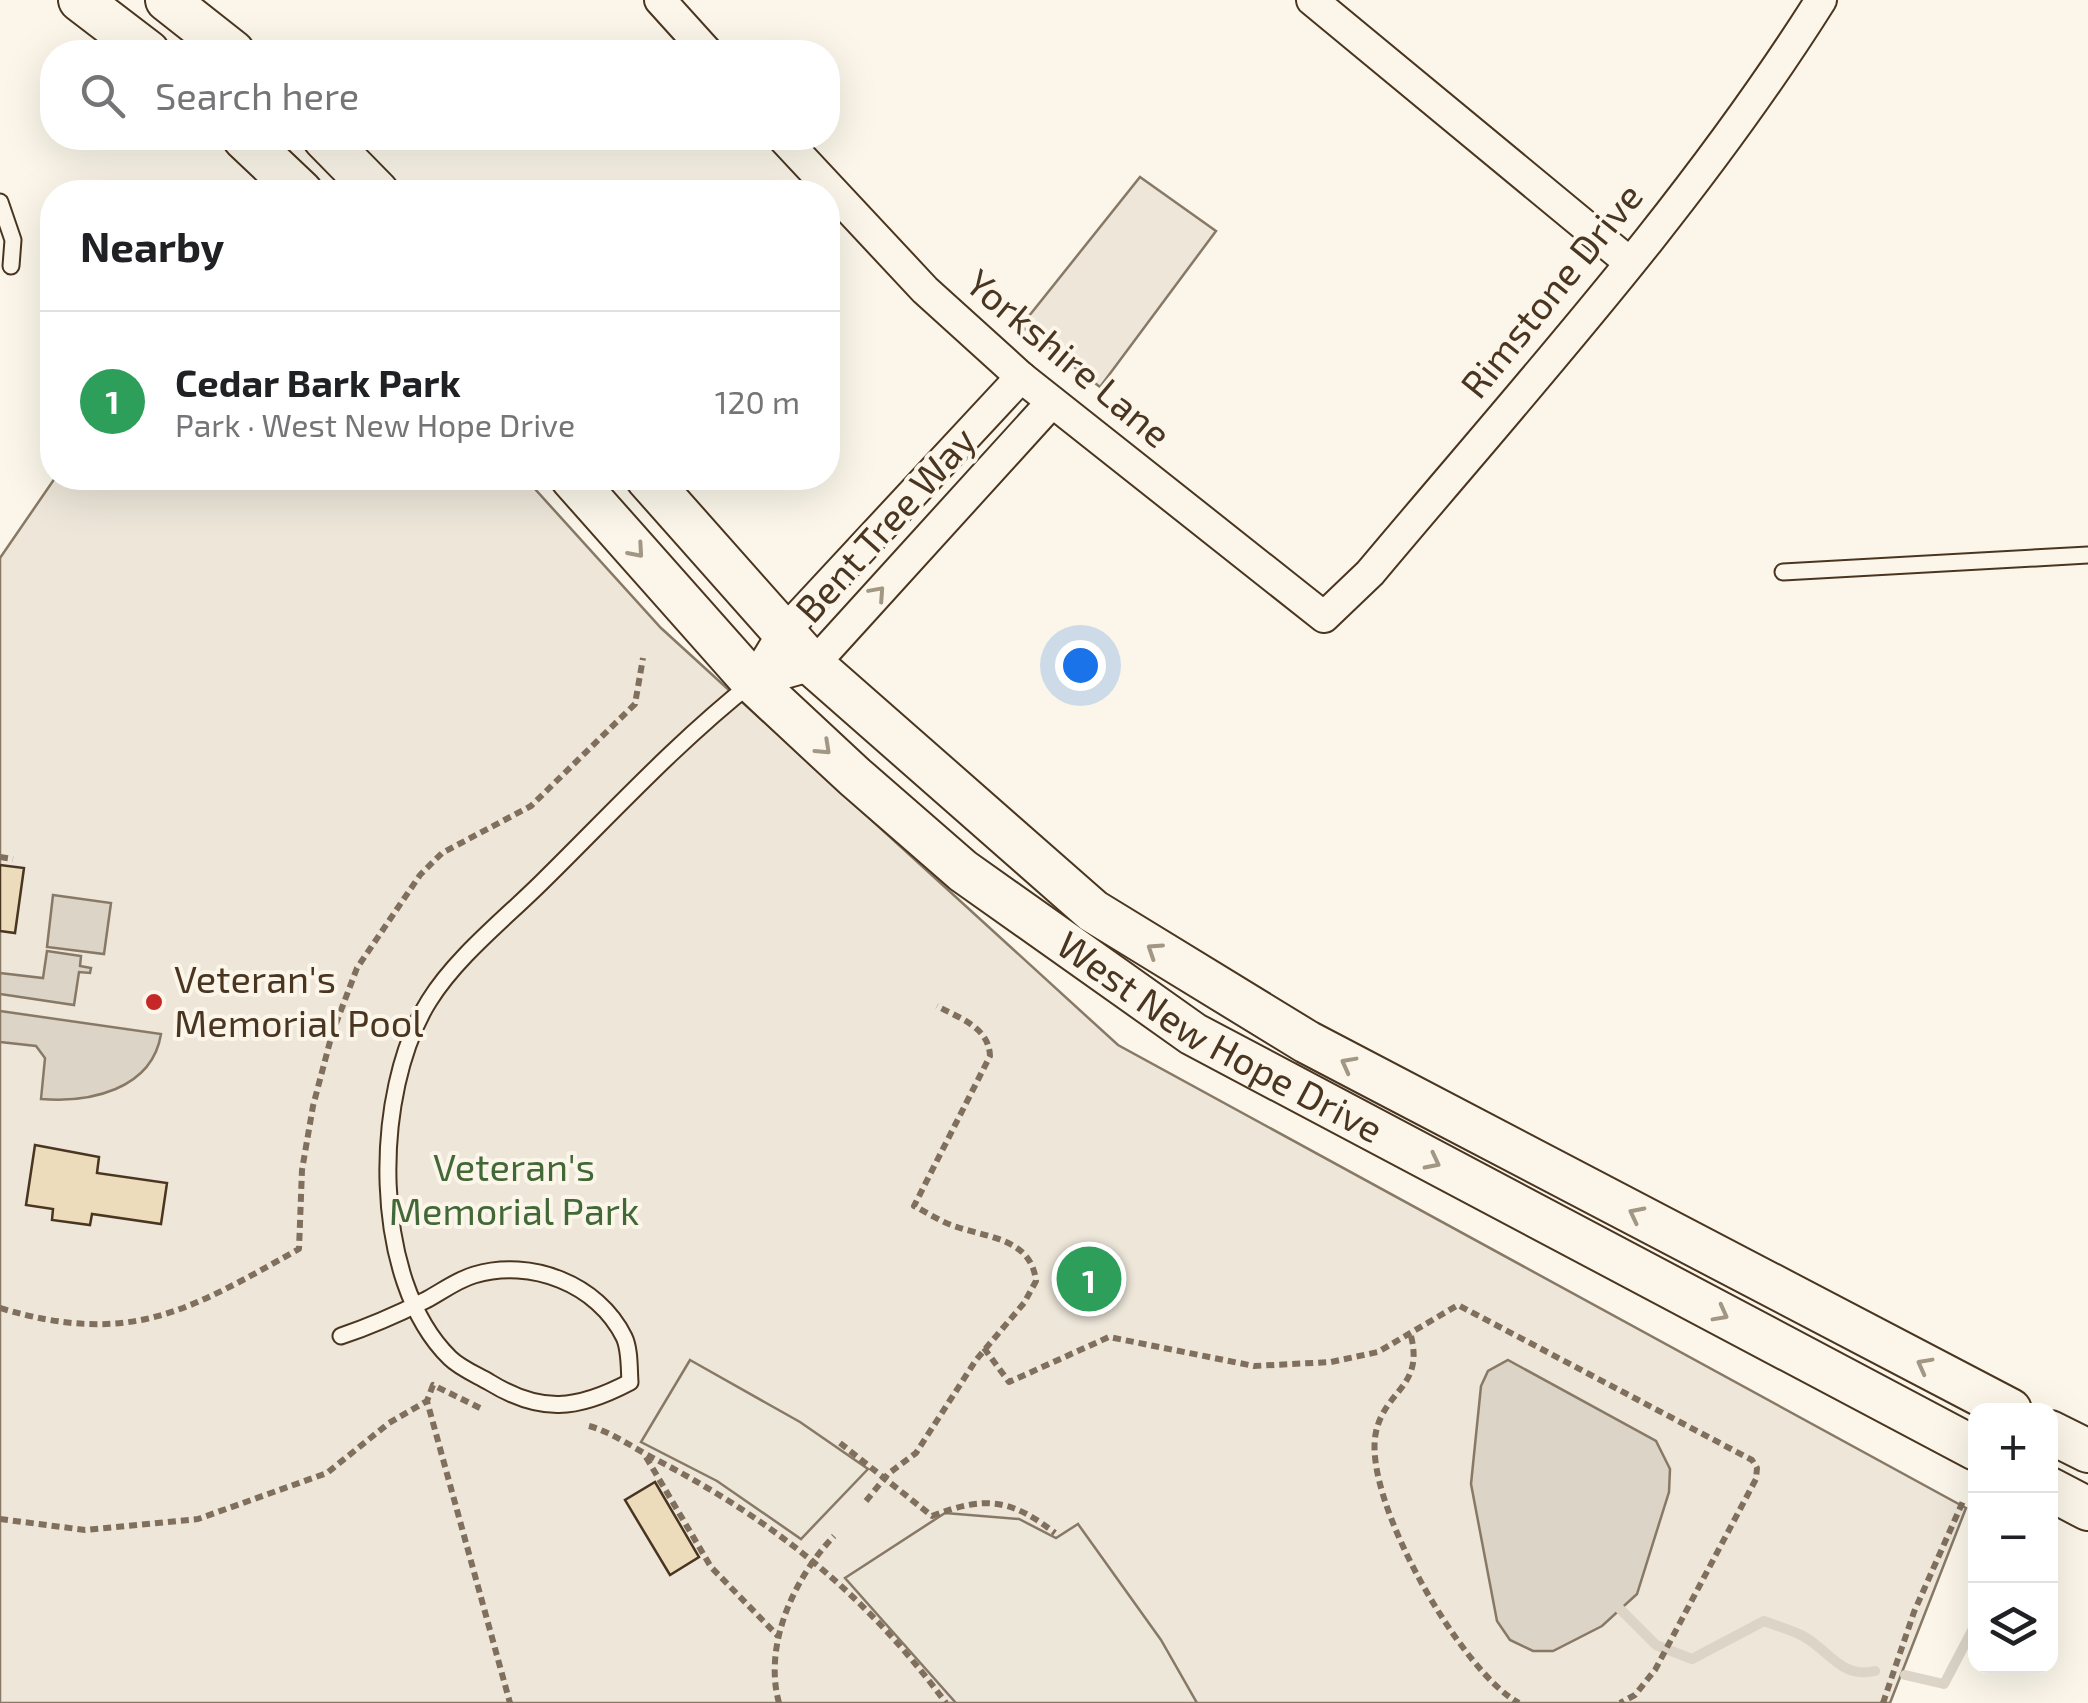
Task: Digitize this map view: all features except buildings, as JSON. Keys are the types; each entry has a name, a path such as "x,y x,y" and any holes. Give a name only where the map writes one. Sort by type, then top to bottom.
{"main road":[{"path":"80,0 132,40"},
{"path":"168,0 218,40"},
{"path":"257,150 289,180"},
{"path":"336,150 365,180"},
{"name":"West New Hope Drive","path":"583,490 753,682 963,871 1193,1034 1968,1446"},
{"name":"West New Hope Drive","path":"658,490 812,665 1093,911 1236,1002 1997,1403"},
{"path":"2058,1436 2088,1451"},
{"path":"2058,1493 2088,1509"}],"street":[{"path":"660,0 696,40"},
{"path":"1312,0 1630,262"},
{"name":"Rimstone Drive","path":"1324,617 1370,573 1630,262 1767,86 1821,0"},
{"name":"Yorkshire Lane","path":"795,150 823,180"},
{"name":"Yorkshire Lane","path":"840,198 925,290 1021,377 1324,617"},
{"name":"Bent Tree Way","path":"753,682 784,633 1021,377"},
{"name":"Bent Tree Way","path":"753,682 812,665 1052,402"}],"lane":[{"path":"0,202 13,240 12,266"},
{"path":"1783,572 2088,554"},
{"path":"341,1336 414,1306 474,1275 518,1271 559,1277 601,1302 626,1340 630,1382 561,1408 514,1398 451,1359 414,1306 387,1200 386,1144 397,1078 429,1001 483,940 704,720 753,682"}],"path":[{"path":"0,1308 74,1324 142,1322 210,1298 300,1249 302,1170 313,1106 332,1034 356,968 420,875 442,853 531,806 635,704 643,658"},
{"path":"0,858 13,859"},
{"path":"866,1501 885,1478 916,1452 984,1348 1024,1303 1036,1280 1034,1266 1012,1244 956,1227 914,1206 990,1056 990,1045 976,1027 937,1006"},
{"path":"984,1348 1009,1382 1109,1338 1208,1359 1293,1366 1378,1352 1458,1305 1752,1460 1757,1468 1656,1670 1635,1695 1620,1703"},
{"path":"1410,1336 1414,1369 1376,1431 1373,1460 1378,1486 1403,1554 1489,1680 1519,1703"},
{"path":"483,1410 433,1384 427,1401 510,1703"},
{"path":"0,1518 85,1530 198,1519 327,1473 389,1423 427,1401"},
{"path":"578,1427 592,1426 773,1526 813,1558 904,1646 946,1703"},
{"path":"840,1442 932,1516 970,1501 986,1502 1021,1510 1055,1533"},
{"path":"644,1454 711,1567 778,1636"},
{"path":"1883,1703 1914,1612 1964,1498"},
{"path":"779,1703 772,1660 778,1636 813,1558 834,1536"}],"green space":[{"path":"1140,177 1216,231 1100,387 1021,326"},
{"name":"Veteran's Memorial Park","path":"47,490 536,490 661,628 1118,1045 1966,1508 1890,1703 0,1703 0,558"}],"shaded area":[{"path":"53,895 111,903 104,954 47,947"},
{"path":"47,951 81,956 80,966 91,968 90,973 79,972 74,1005 0,994 0,973 43,978"},
{"path":"0,1011 161,1034 145,1068 116,1089 79,1098 41,1099 45,1058 36,1046 0,1042"},
{"path":"690,1360 800,1422 868,1469 801,1539 717,1481 641,1442"},
{"path":"1508,1360 1656,1441 1670,1469 1669,1492 1637,1594 1602,1626 1553,1651 1533,1651 1510,1640 1497,1621 1471,1484 1481,1386 1488,1371"},
{"path":"945,1513 1019,1519 1056,1538 1078,1524 1161,1640 1197,1703 956,1703 845,1578"}],"waterway":[{"path":"1620,1609 1656,1645 1692,1659 1764,1621 1803,1636 1844,1667 1875,1671"},
{"path":"1905,1675 1944,1684 1968,1638"}],"place":[{"name":"Veteran's Memorial Pool","path":"154,1002"},
{"name":"Cedar Bark Park","path":"1089,1279"}]}
